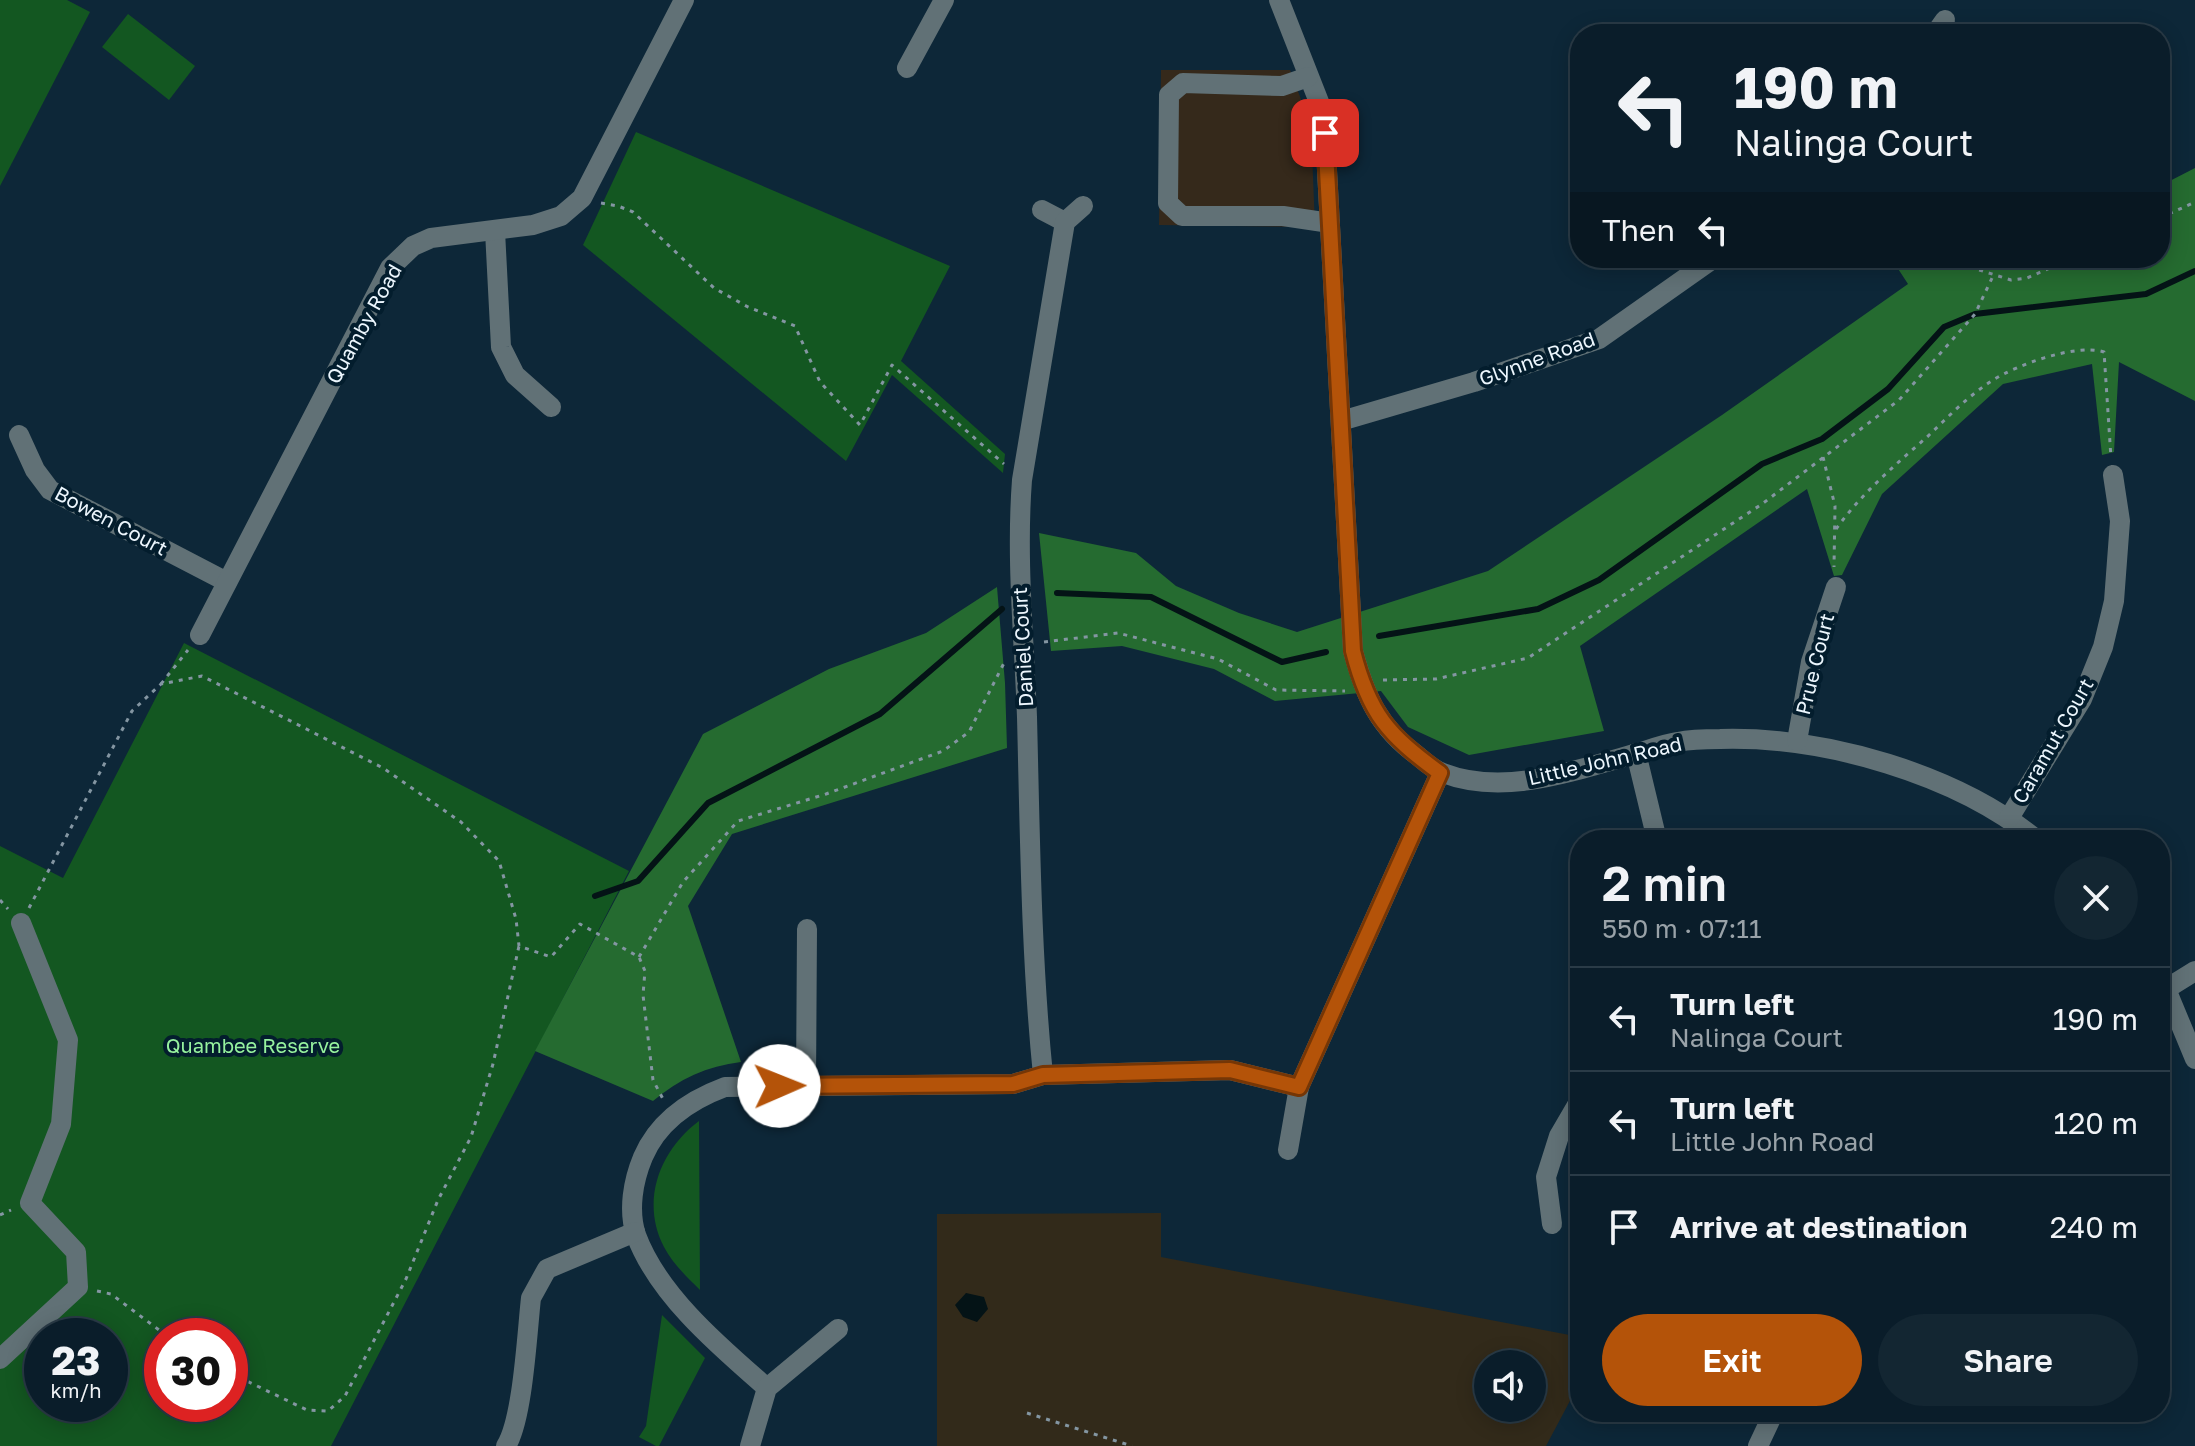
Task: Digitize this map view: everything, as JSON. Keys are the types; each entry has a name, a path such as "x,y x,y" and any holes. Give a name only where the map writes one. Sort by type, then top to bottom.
{"street":[{"name":"Quamby Road","path":"200,635 390,268 413,246 431,238 533,225 561,216 582,198 684,0"},
{"path":"907,68 944,0"},
{"name":"Little John Road","path":"1279,0 1321,107 1325,133 1353,651 1362,686 1376,716 1406,748 1440,773 1486,783 1539,779 1678,742 1722,739 1797,741 1907,769 2009,818 2024,830"},
{"path":"1308,77 1282,86 1183,83 1169,95 1168,203 1182,216 1283,216 1330,223"},
{"path":"1042,210 1065,222 1083,206"},
{"name":"Daniel Court","path":"1043,1075 1035,1000 1025,645 1019,559 1022,480 1065,222"},
{"path":"495,231 501,347 515,375 551,407"},
{"name":"Glynne Road","path":"1341,421 1474,382 1599,339 1700,268"},
{"name":"Bowen Court","path":"19,435 35,470 50,490 227,582"},
{"name":"Caramut Court","path":"2009,818 2082,699 2103,647 2114,601 2120,521 2113,475"},
{"name":"Prue Court","path":"1797,741 1811,662 1836,587"},
{"path":"1636,753 1655,830"},
{"path":"1288,1150 1299,1087 1440,773"},
{"path":"0,1359 78,1287 76,1252 30,1203 61,1124 68,1040 21,923"},
{"path":"806,1085 807,929"},
{"path":"2170,982 2195,971"},
{"path":"2170,1001 2195,1059"},
{"path":"767,1388 714,1342 654,1273 635,1232 632,1194 649,1144 676,1113 702,1095 725,1087 1013,1084 1043,1075 1230,1070 1299,1087"},
{"path":"1552,1224 1546,1177 1559,1136 1570,1117"},
{"path":"506,1446 511,1439 517,1411 531,1298 537,1284 547,1269 635,1232"},
{"path":"750,1446 767,1388 838,1329"},
{"path":"1758,1446 1769,1422"}],"path":[{"path":"582,198 633,212 714,288 748,307 795,326 820,382 860,425 892,365 1022,480"},
{"path":"2170,213 2195,202"},
{"path":"1970,268 2011,280 2027,278 2050,268"},
{"path":"1379,680 1436,679 1528,658 1762,504 1899,400 1975,314 1993,276"},
{"path":"1836,529 1848,512 1903,458 1991,381 2022,366 2079,351 2104,352 2113,475"},
{"path":"1823,457 1836,529 1833,560 1836,587"},
{"path":"1039,643 1118,633 1218,659 1276,690 1345,691"},
{"path":"0,900 21,923 132,711 161,684 200,635"},
{"path":"639,957 683,882 738,821 826,794 943,751 969,732 1008,658"},
{"path":"161,684 202,676 383,768 461,822 499,861 516,919 519,946 493,1064 471,1137 438,1200 406,1279 345,1396 328,1411 317,1412 248,1382"},
{"path":"519,946 551,957 580,924 639,957 645,971 643,995 653,1080 664,1101 676,1113"},
{"path":"78,1287 111,1294 144,1320"},
{"path":"1027,1413 1132,1446"}],"shaded area":[{"path":"1161,70 1290,70 1311,126 1315,227 1159,225"},
{"path":"1161,1213 1161,1257 1570,1335 1570,1401 1546,1446 937,1446 937,1214"},
{"path":"966,1293 984,1297 988,1309 977,1322 963,1317 955,1305"}],"green space":[{"path":"0,0 67,0 90,12 0,186"},
{"path":"128,14 195,66 169,100 102,47"},
{"path":"636,132 950,266 901,361 1005,454 1003,473 892,375 846,461 583,245"},
{"path":"2195,168 2195,401 2119,362 2114,452 2102,455 2092,364 2003,384 1882,494 1842,575 1834,576 1807,489 1580,646 1604,731 1469,755 1408,727 1381,691 1275,701 1214,669 1122,646 1051,651 1039,533 1136,553 1176,586 1239,613 1297,632 1488,571 1722,415 1908,284 1898,268 2170,268 2170,181"},
{"path":"997,587 1007,748 732,834 688,906 741,1062 694,1075 653,1101 535,1051 703,734 829,669 926,633"},
{"name":"Quambee Reserve","path":"184,643 629,871 331,1446 0,1446 0,846 63,878"},
{"path":"699,1121 700,1290 680,1270 664,1247 654,1212 654,1195 664,1161 685,1133"},
{"path":"662,1315 705,1358 659,1446 656,1446 639,1437 646,1426"}],"waterway":[{"path":"1379,636 1538,609 1599,580 1762,464 1822,439 1888,389 1944,327 1975,314 2146,294 2195,271"},
{"path":"1057,593 1151,597 1282,662 1326,652"},
{"path":"595,896 638,881 708,803 880,714 1002,609"}],"route":[{"path":"779,1086 1013,1084 1043,1075 1230,1070 1299,1087 1440,773 1406,748 1376,716 1362,686 1353,651 1325,133"}]}
